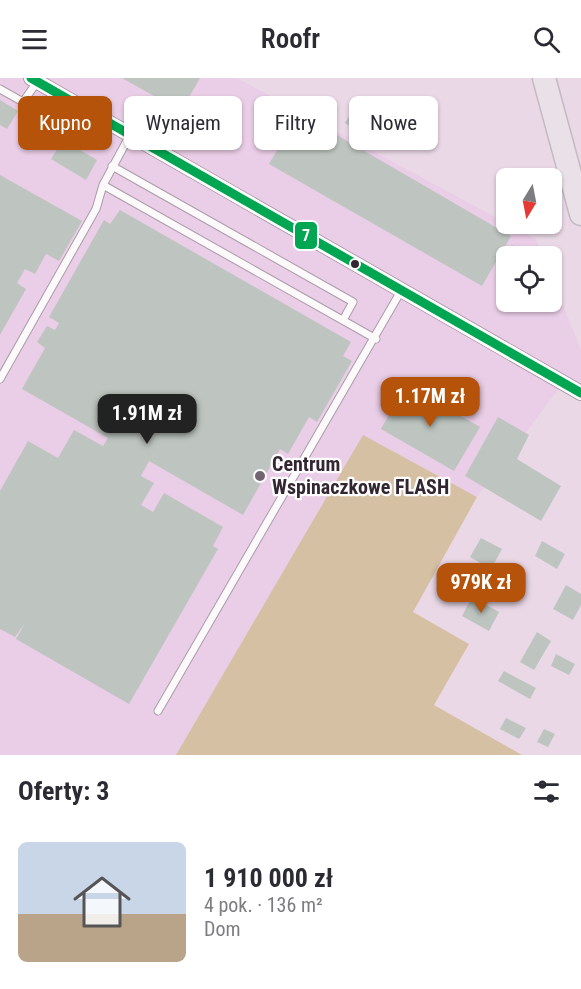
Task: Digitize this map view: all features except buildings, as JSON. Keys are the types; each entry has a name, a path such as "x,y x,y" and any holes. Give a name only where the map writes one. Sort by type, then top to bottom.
{"main road":[{"path":"544,78 581,214"}],"street":[{"path":"34,80 124,132"},
{"path":"156,150 581,393"}],"lane":[{"path":"0,89 23,102 34,80"},
{"path":"0,379 96,209 103,184 124,145"},
{"path":"112,166 353,302 343,320"},
{"path":"103,184 376,339"},
{"path":"158,711 376,339 401,291"}],"shaded area":[{"path":"0,78 237,78 270,96 254,96 254,150 337,150 337,132 349,138 349,150 371,150 496,217 496,234 527,234 536,239 539,246 496,246 496,312 562,312 562,303 581,350 581,382 557,391 477,497 363,436 176,755 0,755"},
{"path":"363,435 477,497 413,612 469,644 434,705 522,755 176,755"}],"transit line":[{"name":"7","path":"31,78 581,393"}],"place":[{"name":"Centrum Wspinaczkowe FLASH","path":"260,476"}]}
